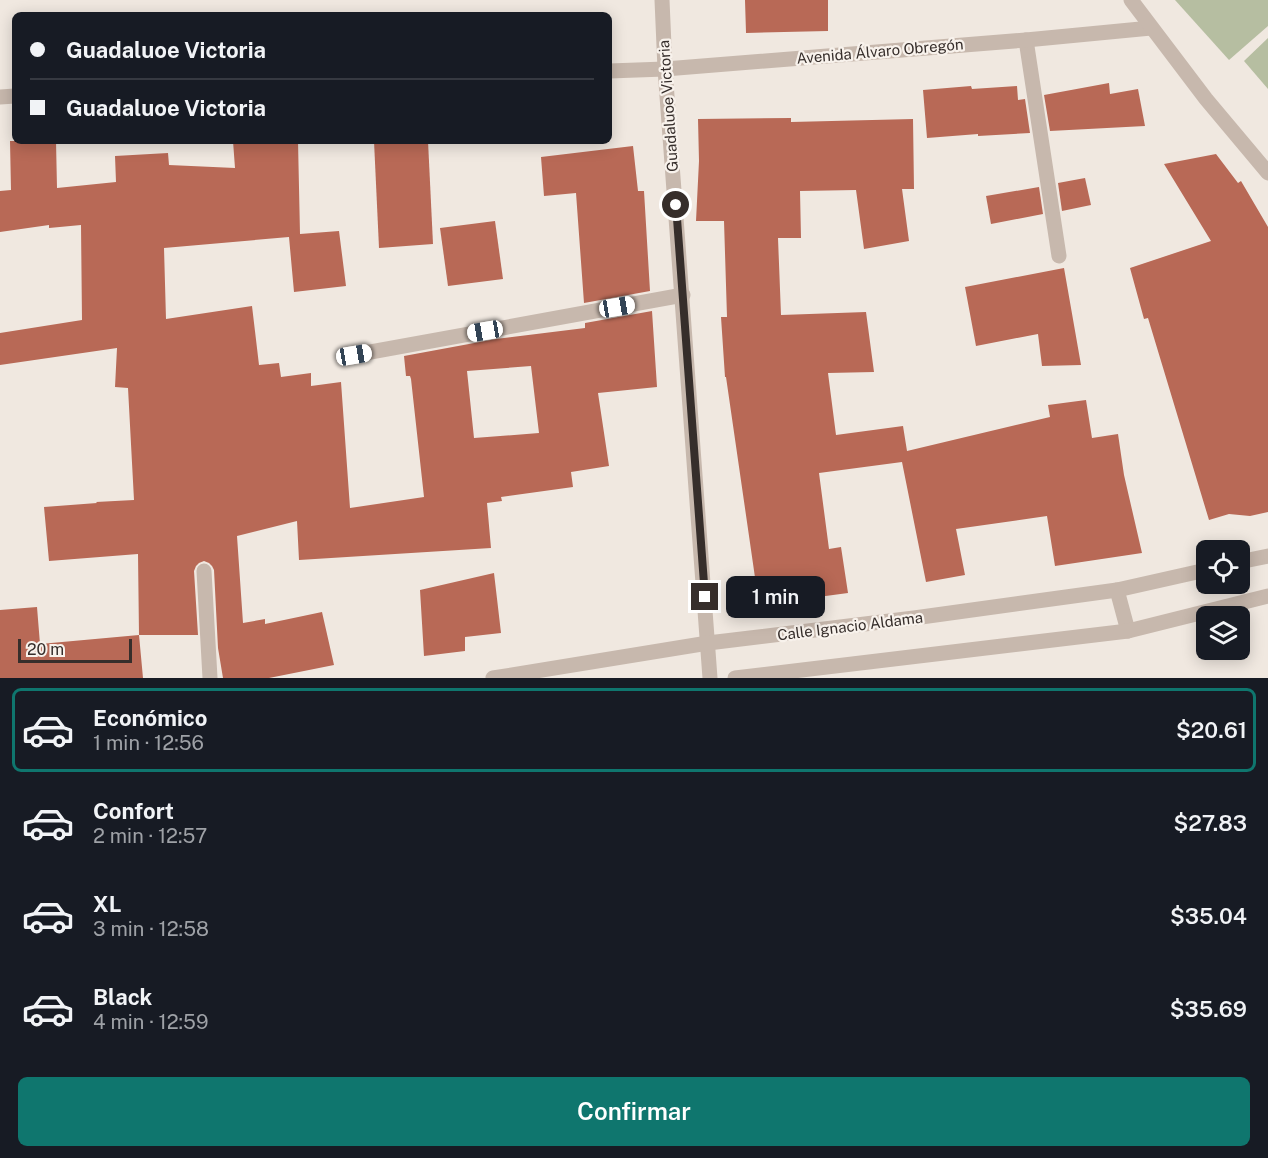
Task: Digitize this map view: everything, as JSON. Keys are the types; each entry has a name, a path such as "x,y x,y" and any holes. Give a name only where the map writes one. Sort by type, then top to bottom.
{"street":[{"name":"Guadaluoe Victoria","path":"662,0 665,69 710,678"},
{"path":"1131,0 1206,99 1268,173"},
{"name":"Avenida Álvaro Obregón","path":"612,71 665,69 1151,28"},
{"path":"1026,40 1059,256"},
{"path":"354,355 683,296"},
{"path":"1250,560 1268,556"},
{"path":"204,572 210,678"},
{"name":"Calle Ignacio Aldama","path":"493,678 708,643 1117,590 1196,572"},
{"path":"1117,590 1128,631"},
{"path":"735,678 1128,631 1268,596"}],"green space":[{"path":"1175,0 1268,0 1268,26 1229,60"},
{"path":"1268,38 1268,89 1244,61"}],"building":[{"path":"745,0 828,0 828,31 746,33"},
{"path":"1109,83 1110,94 1138,89 1145,126 1050,131 1044,95"},
{"path":"971,86 972,89 1017,86 1018,100 1025,99 1030,133 927,138 923,90"},
{"path":"791,118 791,122 913,119 914,189 902,189 909,241 864,249 856,190 800,191 801,238 778,238 781,315 866,312 874,372 828,373 836,435 903,426 907,451 1050,417 1048,405 1086,400 1092,438 1118,434 1124,475 1142,553 1055,566 1047,516 956,529 965,575 926,582 902,462 819,473 829,549 841,547 848,593 759,605 725,377 721,317 727,317 724,221 696,221 699,161 698,119"},
{"path":"10,141 12,144 56,144 57,188 116,182 115,156 168,153 169,165 235,168 233,144 298,144 300,234 339,231 346,286 294,292 289,237 164,248 166,319 252,306 259,365 279,363 281,377 311,373 311,386 341,382 350,508 424,497 411,379 410,376 406,376 404,356 496,339 585,328 585,323 652,311 657,387 598,393 609,466 571,472 573,487 501,497 502,501 487,503 491,548 299,560 297,521 237,536 243,623 265,619 265,624 322,612 334,665 269,678 223,678 218,648 214,570 209,563 204,561 199,563 194,571 198,635 139,635 138,554 49,561 44,507 134,500 128,388 115,387 117,348 0,365 0,333 82,320 81,225 49,228 49,225 0,232 0,191 11,190","holes":["531,366 539,433 474,438 467,371"]},
{"path":"374,144 428,144 433,244 379,248"},
{"path":"633,146 638,191 644,191 650,291 584,303 576,193 544,196 541,157"},
{"path":"1216,154 1238,183 1241,181 1268,227 1268,512 1250,516 1229,514 1209,520 1148,318 1144,319 1130,268 1211,241 1164,164"},
{"path":"1085,178 1091,205 1062,211 1058,183"},
{"path":"1039,187 1043,214 991,224 986,196"},
{"path":"495,221 503,279 448,286 440,228"},
{"path":"1064,268 1081,365 1042,366 1038,334 976,346 965,287"},
{"path":"494,573 501,633 465,637 465,651 424,656 420,590"},
{"path":"37,607 40,644 139,635 143,678 0,678 0,610"}],"route":[{"path":"676,205 705,597"}]}
